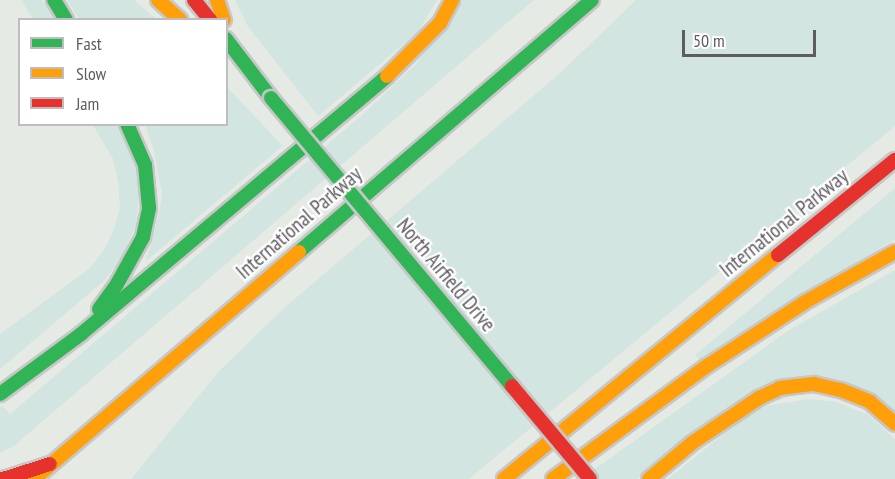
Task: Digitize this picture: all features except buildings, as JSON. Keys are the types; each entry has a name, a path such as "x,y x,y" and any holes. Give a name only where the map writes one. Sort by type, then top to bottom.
{"main road":[{"path":"54,0 65,18"},
{"path":"158,0 178,18"},
{"path":"194,0 208,18"},
{"path":"217,0 223,18"},
{"path":"0,394 81,334 358,103 419,47 440,22 452,0"},
{"name":"International Parkway","path":"34,479 592,0"},
{"path":"466,108 551,16"},
{"name":"North Airfield Drive","path":"230,44 271,98 590,479"},
{"name":"North Airfield Drive","path":"228,65 271,98"},
{"path":"81,334 117,284 143,237 149,208 145,165 128,126"},
{"name":"International Parkway","path":"504,479 895,160"},
{"path":"553,479 707,366 804,302 895,252"},
{"path":"649,479 702,437 759,398 780,388 814,384 841,390 870,402 895,424"},
{"path":"3,479 52,463"}],"shaded area":[{"path":"21,0 42,0 54,18 32,18"},
{"path":"67,0 134,0 155,18 78,18"},
{"path":"235,0 437,0 418,32 305,127 318,116 247,25"},
{"path":"460,0 534,0 15,445 0,453 0,408 2,406 10,414 361,116 416,64"},
{"path":"636,0 895,0 895,126 469,479 131,479 219,371 284,308 559,74"},
{"path":"228,88 283,146 146,261 162,194 153,147 145,126 228,126"},
{"path":"94,126 119,126 134,156 140,187 136,225 121,259 105,280 0,369 0,334 90,268 103,251 113,232 120,208 118,181 113,159"},
{"path":"895,188 895,239 699,359 695,355"},
{"path":"895,270 895,413 835,381 699,427 637,479 581,479 789,330"},
{"path":"808,399 836,402 867,414 895,439 895,479 668,479 742,419 766,406"}],"traffic: fast":[{"path":"54,0 65,18"},
{"path":"299,252 592,0"},
{"path":"228,42 271,98"},
{"path":"0,394 81,334 387,76"},
{"path":"271,98 512,386"},
{"path":"99,309 117,284 143,237 149,208 145,165 128,126"}],"traffic: slow":[{"path":"158,0 178,18"},
{"path":"217,0 223,18"},
{"path":"387,76 440,23 452,0"},
{"path":"34,479 299,252"},
{"path":"553,479 707,366 805,302 895,252"},
{"path":"504,479 778,255"},
{"path":"649,479 692,443 759,398 780,388 814,384 841,390 870,402 895,424"}],"traffic: jam":[{"path":"194,0 208,18"},
{"path":"778,255 895,160"},
{"path":"512,386 590,479"},
{"path":"3,479 50,464"}]}
